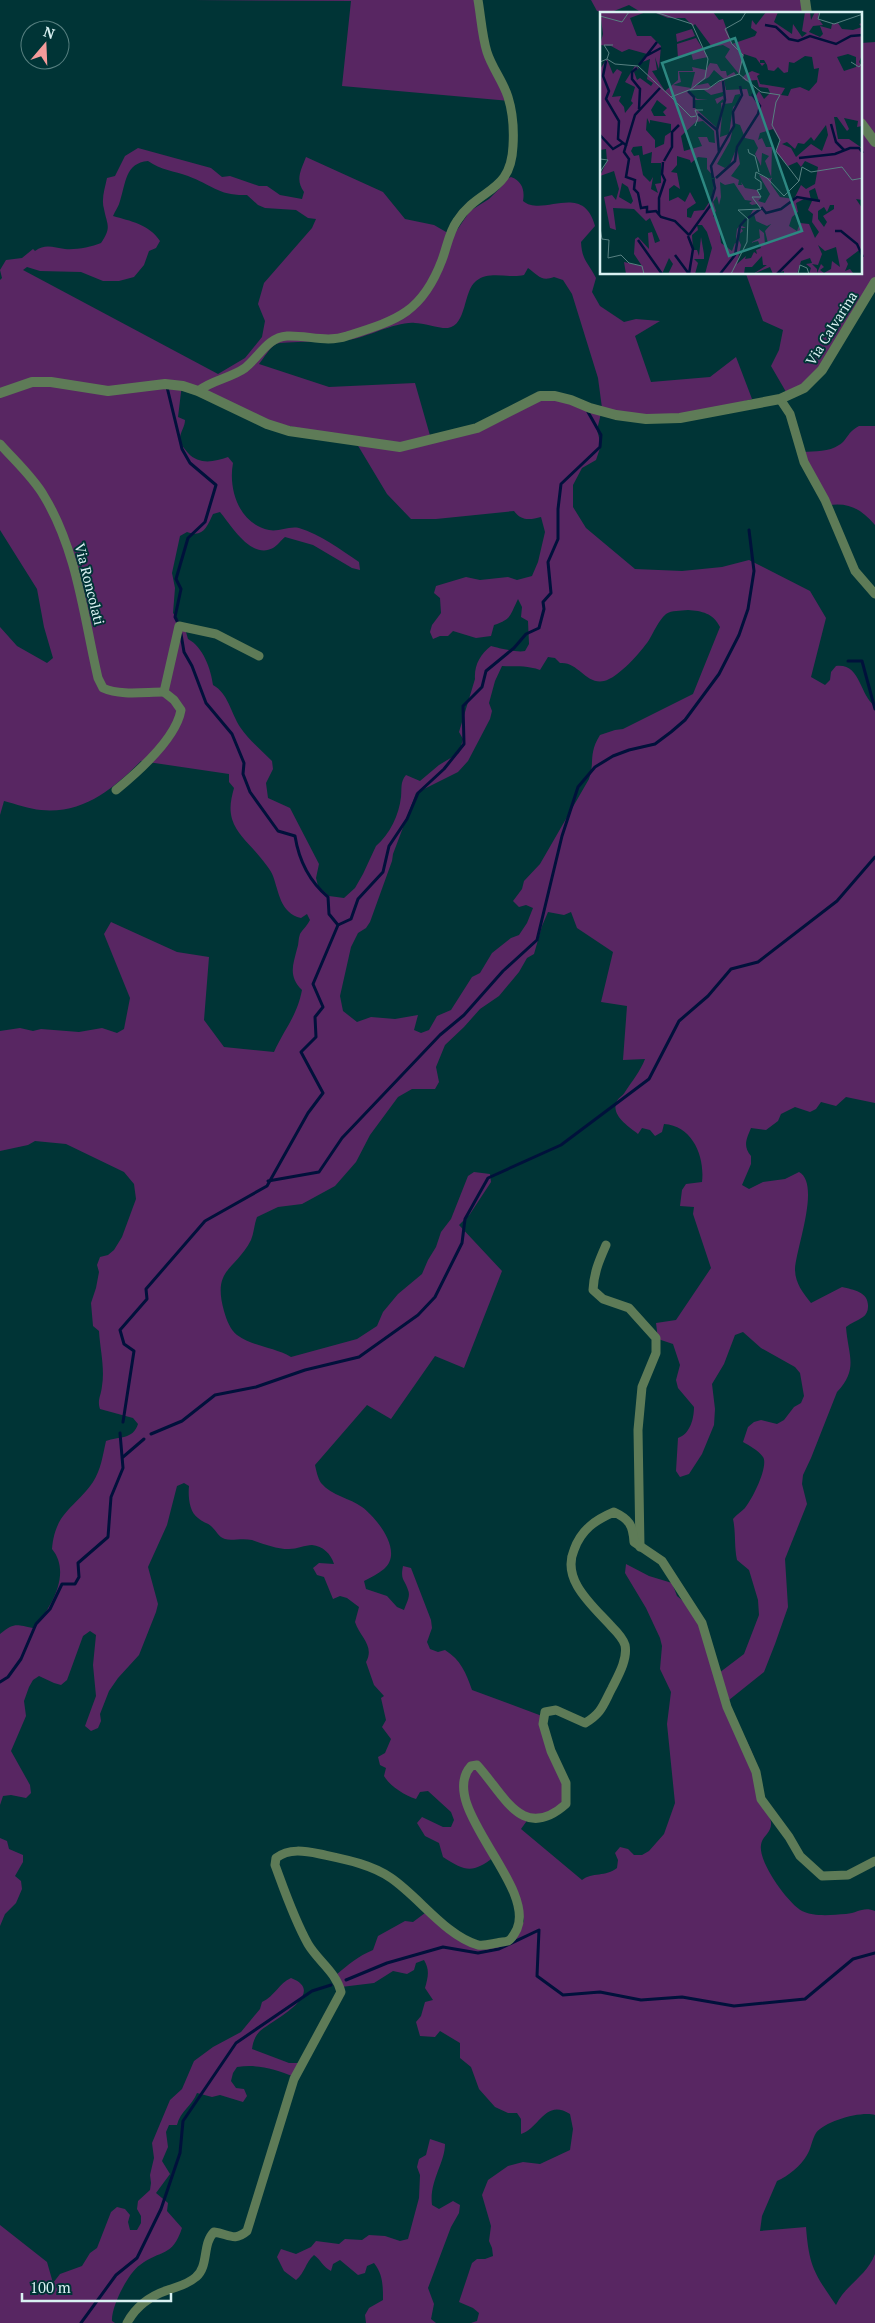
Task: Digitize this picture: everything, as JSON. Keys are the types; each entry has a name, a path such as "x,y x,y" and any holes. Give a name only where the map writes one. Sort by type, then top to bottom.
{"street":[{"path":"198,391 207,384 244,368 269,343 277,339 286,336 325,339 344,337 402,316 426,294 442,261 456,222 475,202 507,176 512,164 513,123 508,96 487,52 478,0"},
{"path":"862,124 875,142"},
{"name":"Via Calvarina","path":"0,393 32,382 51,382 108,391 165,384 198,391 267,424 289,431 400,448 477,428 540,396 555,396 590,408 646,419 680,418 780,399 804,388 814,380 875,282"},
{"path":"780,399 790,414 804,462 825,500 855,571 875,594"},
{"name":"Via Roncolati","path":"0,444 44,494 61,526 72,563 98,678 103,688 125,693 164,692"},
{"path":"116,790 133,776 179,722 181,710 174,700 164,692 179,626 216,634 259,656"},
{"path":"606,1245 598,1261 594,1275 593,1290 603,1298 630,1308 656,1338 656,1353 642,1388 639,1422 640,1547"},
{"path":"127,2323 138,2307 151,2297 186,2284 198,2276 208,2238 214,2232 240,2237 247,2231 294,2079 341,1992 338,1981 309,1946 293,1916 275,1865 276,1858 283,1852 305,1851 351,1860 390,1877 420,1900 453,1932 480,1946 508,1941 515,1934 519,1924 520,1906 475,1824 462,1787 465,1773 471,1766 477,1765 490,1779 504,1801 516,1812 529,1819 553,1815 566,1804 566,1783 551,1751 543,1724 545,1712 556,1710 585,1723 597,1716 622,1670 625,1645 618,1634 587,1602 570,1572 571,1557 577,1541 587,1528 601,1518 614,1512 624,1517 634,1528 634,1542 662,1562 702,1623 727,1707 756,1772 761,1799 789,1837 800,1856 822,1876 848,1875 875,1861"}],"shaded area":[{"path":"194,0 478,0 494,68 510,101 342,86 351,1"},
{"path":"591,0 807,0 809,12 641,12 629,5 612,12 597,11"},
{"path":"875,42 875,283 838,349 789,397 771,366 779,350 783,330 763,321 746,275 862,275 862,43"},
{"path":"138,148 211,168 222,177 230,176 259,186 267,186 280,195 302,199 304,192 299,179 306,157 383,192 405,219 434,225 453,236 470,211 489,199 501,187 504,180 511,177 522,186 524,193 523,201 531,205 572,203 582,206 589,213 595,226 581,242 584,258 596,278 592,292 600,306 624,322 636,319 660,321 635,336 651,382 710,377 736,357 752,399 709,411 654,417 602,409 597,430 601,445 596,460 582,468 573,485 573,507 586,528 635,569 682,571 722,567 749,560 810,591 826,618 811,677 825,685 830,680 831,672 836,666 844,666 855,674 866,695 875,706 875,1103 846,1097 836,1106 821,1102 816,1109 810,1112 795,1107 781,1114 778,1121 766,1130 751,1128 746,1143 751,1156 751,1164 742,1185 749,1189 763,1182 785,1179 799,1172 805,1179 808,1189 806,1217 795,1269 796,1279 800,1288 811,1303 842,1287 851,1289 860,1292 866,1298 868,1308 864,1316 846,1327 851,1361 848,1376 837,1392 803,1475 802,1484 807,1504 785,1559 788,1607 775,1644 764,1672 724,1704 746,1740 756,1764 761,1801 771,1822 770,1829 761,1845 761,1852 769,1871 782,1891 796,1907 812,1914 846,1914 864,1909 875,1911 875,2115 861,2114 844,2118 827,2125 816,2133 808,2153 798,2167 777,2181 762,2216 760,2231 806,2227 809,2251 814,2269 822,2285 836,2305 867,2268 875,2254 875,2323 471,2323 477,2321 479,2313 459,2302 472,2263 477,2259 493,2256 489,2241 491,2226 482,2195 488,2180 508,2166 523,2162 540,2164 570,2150 573,2129 570,2114 561,2110 554,2110 548,2112 533,2127 521,2134 521,2119 517,2113 508,2113 495,2107 479,2089 471,2067 460,2058 460,2043 440,2031 435,2037 420,2036 416,2022 421,2016 425,2002 433,2000 425,1988 428,1974 424,1960 416,1963 414,1970 407,1974 393,1971 374,1983 341,1987 336,1975 349,1964 373,1950 378,1936 405,1921 413,1922 429,1910 477,1944 500,1943 518,1933 524,1921 522,1908 494,1857 475,1868 469,1869 458,1866 443,1857 439,1843 425,1836 417,1823 422,1817 443,1827 451,1827 454,1820 451,1812 428,1791 420,1792 416,1799 398,1790 384,1776 386,1768 380,1765 378,1757 385,1753 391,1739 382,1727 386,1720 381,1698 384,1696 374,1685 366,1662 369,1651 368,1646 355,1622 359,1607 347,1598 340,1596 333,1599 324,1577 317,1575 313,1568 319,1563 334,1564 329,1554 323,1549 312,1545 284,1549 252,1540 227,1540 195,1515 189,1499 189,1486 184,1483 177,1486 167,1525 148,1567 158,1604 139,1655 109,1691 100,1714 101,1721 98,1728 91,1731 85,1726 96,1696 93,1665 96,1635 90,1631 83,1636 67,1680 61,1685 39,1676 33,1680 24,1701 26,1716 11,1751 30,1785 31,1793 26,1798 11,1795 3,1796 0,1805 0,1634 16,1625 33,1628 46,1611 60,1580 58,1559 52,1549 57,1527 67,1511 96,1477 106,1441 125,1437 133,1433 138,1424 133,1418 100,1409 99,1400 102,1389 103,1365 99,1331 93,1326 91,1303 99,1272 97,1265 100,1257 108,1255 114,1250 122,1237 136,1199 134,1184 124,1172 66,1144 35,1141 28,1145 0,1151 0,1031 20,1028 33,1031 41,1029 79,1032 102,1028 117,1033 124,1029 130,998 104,934 111,922 177,952 209,957 204,1020 224,1047 274,1052 294,1015 300,999 302,990 293,975 293,965 300,934 310,920 307,914 301,918 284,907 271,871 234,825 231,815 231,804 234,788 229,782 229,774 141,761 120,781 97,798 84,804 71,808 41,810 4,801 0,815 0,627 17,646 47,663 53,658 44,627 37,589 0,530 0,280 2,278 0,270 6,260 22,258 33,249 35,251 43,247 54,247 74,249 101,243 108,229 103,205 107,178 115,176 125,156","holes":["148,161 188,176 222,192 247,195 258,205 265,208 296,210 308,218 316,219 312,228 264,283 258,304 265,321 262,337 245,358 218,374 23,270 27,267 40,271 81,272 103,281 119,281 134,277 144,265 149,251 156,248 160,241 156,235 145,227 113,216 128,175 140,163","528,268 543,278 554,277 563,280 572,294 598,378 602,408 540,395 480,427 431,439 415,383 329,387 259,364 272,348 280,343 355,339 408,323 441,328 454,326 459,321 469,292 476,281 493,275 524,275","182,384 259,420 354,439 387,494 411,519 436,519 514,511 520,517 526,519 541,517 545,532 538,562 532,576 517,580 508,577 480,580 466,577 436,586 434,593 440,598 441,613 432,625 430,632 433,639 440,636 448,636 453,631 476,638 491,636 494,625 500,623 512,613 518,599 522,607 521,617 528,621 529,644 525,651 491,646 481,657 477,665 475,679 459,732 463,739 459,753 439,765 420,781 406,775 402,783 400,804 393,824 386,836 376,846 355,888 344,898 329,896 318,886 316,878 319,864 290,808 268,798 266,783 273,769 272,761 251,741 240,727 226,698 213,685 202,653 188,639 186,632 173,613 175,588 172,573 180,536 187,532 197,534 201,532 213,514 220,512 242,539 257,549 273,548 285,537 313,545 352,568 360,570 359,562 315,534 299,528 269,530 250,521 243,513 234,494 232,484 233,463 228,457 207,461 192,457 181,443 180,436 185,420 178,417","693,610 702,612 714,619 720,627 693,694 623,729 600,735 594,748 589,779 540,864 524,881 522,889 513,901 519,907 526,905 533,908 527,923 519,935 511,938 492,953 480,973 472,977 451,1010 437,1016 429,1030 421,1033 414,1030 418,1015 395,1019 371,1017 357,1022 343,1011 340,996 351,947 358,933 366,928 370,922 416,793 458,772 468,761 490,719 492,711 489,703 495,681 502,666 526,667 540,670 548,657 555,658 560,663 572,666 592,680 604,681 616,675 635,657 649,640 658,623 666,614 673,611","548,912 564,915 571,912 577,928 613,952 601,1002 627,1006 623,1060 645,1059 636,1076 617,1101 616,1111 621,1120 638,1134 642,1128 650,1130 655,1136 662,1132 664,1124 683,1130 695,1144 699,1153 702,1182 686,1184 682,1190 680,1206 694,1207 693,1214 711,1268 676,1320 656,1323 658,1339 673,1344 680,1365 676,1380 678,1388 694,1407 688,1430 678,1438 676,1471 680,1477 689,1474 702,1454 714,1425 715,1409 712,1384 724,1364 735,1335 743,1332 761,1348 795,1367 800,1373 804,1396 801,1403 794,1407 784,1420 777,1424 761,1420 754,1422 748,1427 743,1442 759,1452 764,1461 762,1475 752,1498 745,1508 733,1519 737,1560 749,1570 758,1600 759,1615 744,1654 719,1673 695,1611 677,1596 672,1583 649,1576 626,1564 625,1573 646,1608 662,1646 660,1669 671,1692 667,1724 675,1803 664,1834 649,1851 642,1855 634,1855 628,1849 620,1847 615,1853 618,1860 617,1868 608,1873 590,1876 582,1880 521,1829 531,1815 560,1811 567,1796 542,1716 472,1690 465,1673 451,1654 445,1650 438,1652 430,1649 427,1642 432,1628 431,1620 411,1568 403,1566 402,1571 402,1577 409,1592 404,1610 397,1607 387,1596 366,1589 364,1581 382,1571 389,1562 391,1554 390,1545 381,1527 368,1512 352,1501 330,1491 321,1483 315,1465 367,1405 391,1419 435,1356 464,1368 502,1271 459,1225 470,1214 491,1182 490,1174 474,1172 468,1176 451,1219 441,1232 436,1247 422,1274 398,1294 383,1312 377,1326 357,1339 291,1357 250,1342 237,1335 232,1330 228,1321 221,1297 223,1278 251,1240 257,1217 278,1207 302,1204 335,1186 356,1162 370,1135 398,1097 412,1089 435,1089 439,1082 436,1067 445,1045 480,1009 499,996 519,972 527,958 534,954"]},
{"path":"859,426 875,426 875,525 855,508 836,504 829,505 803,452 831,449 842,443"},
{"path":"0,1838 7,1841 9,1849 23,1855 23,1862 15,1876 21,1881 22,1889 16,1903 5,1914 0,1926"},
{"path":"291,1978 301,1984 304,1991 301,1999 294,2007 260,2031 254,2039 252,2049 289,2063 302,2063 295,2077 266,2068 252,2066 237,2067 231,2081 236,2088 244,2089 247,2096 243,2102 220,2095 212,2097 197,2093 177,2125 169,2125 166,2132 168,2147 162,2161 170,2174 156,2193 168,2203 167,2211 182,2228 170,2249 147,2260 130,2275 114,2307 112,2321 115,2323 0,2323 0,2225 47,2262 53,2283 60,2274 82,2266 90,2253 97,2248 111,2212 117,2207 125,2209 130,2215 128,2222 130,2230 137,2230 141,2223 141,2216 137,2209 138,2201 150,2190 150,2175 154,2158 152,2143 170,2100 182,2089 194,2061 213,2047 241,2032 260,2009 262,2002"},
{"path":"430,2139 445,2144 443,2158 433,2188 432,2205 439,2209 453,2201 460,2205 459,2213 451,2227 428,2288 434,2304 431,2319 436,2323 366,2323 365,2315 369,2308 383,2300 381,2276 374,2263 367,2266 365,2273 358,2275 340,2260 333,2264 331,2271 314,2255 296,2280 284,2271 277,2257 281,2249 296,2254 311,2247 316,2241 339,2244 345,2239 362,2240 369,2235 385,2236 400,2241 408,2239 419,2198 420,2175 417,2167 419,2159 426,2155"}],"waterway":[{"path":"167,387 182,449 190,463 216,485 205,522 188,538 176,579 181,589 175,617 179,625"},
{"path":"123,1422 134,1351 124,1344 120,1330 147,1299 146,1289 205,1221 267,1186 308,1113 323,1093 301,1052 316,1037 315,1017 323,1007 313,984 338,925 351,919 358,899 383,872 389,846 407,819 418,793 444,769 464,744 463,706 482,687 486,671 514,648 526,634 539,628 544,609 543,602 551,593 548,562 558,539 558,509 561,484 600,447 601,435 588,412"},
{"path":"268,1181 319,1172 342,1138 440,1035 464,1015 503,971 537,940 562,836 578,787 595,767 613,756 655,744 671,732 685,720 719,674 739,635 748,609 754,571 749,530"},
{"path":"181,634 184,652 192,666 206,703 232,734 244,763 243,774 250,792 278,831 295,836 302,862 315,884 328,897 329,914 338,925"},
{"path":"848,661 862,661 875,709"},
{"path":"151,1434 182,1421 215,1395 256,1387 305,1370 359,1357 418,1315 435,1297 462,1243 465,1219 488,1178 561,1145 649,1079 679,1021 708,996 731,969 758,962 837,901 875,857"},
{"path":"0,1682 8,1677 21,1659 36,1624 50,1609 62,1584 75,1584 79,1577 78,1563 108,1537 111,1497 123,1468 120,1433"},
{"path":"123,1457 144,1439"},
{"path":"346,1980 387,1963 443,1947 478,1953 499,1949 539,1930 537,1976 563,1995 600,1992 641,2000 682,1997 734,2006 805,1999 853,1959 875,1953"},
{"path":"81,2323 116,2275 137,2258 161,2209 180,2153 183,2121 236,2043 312,1991 331,1985"}]}
